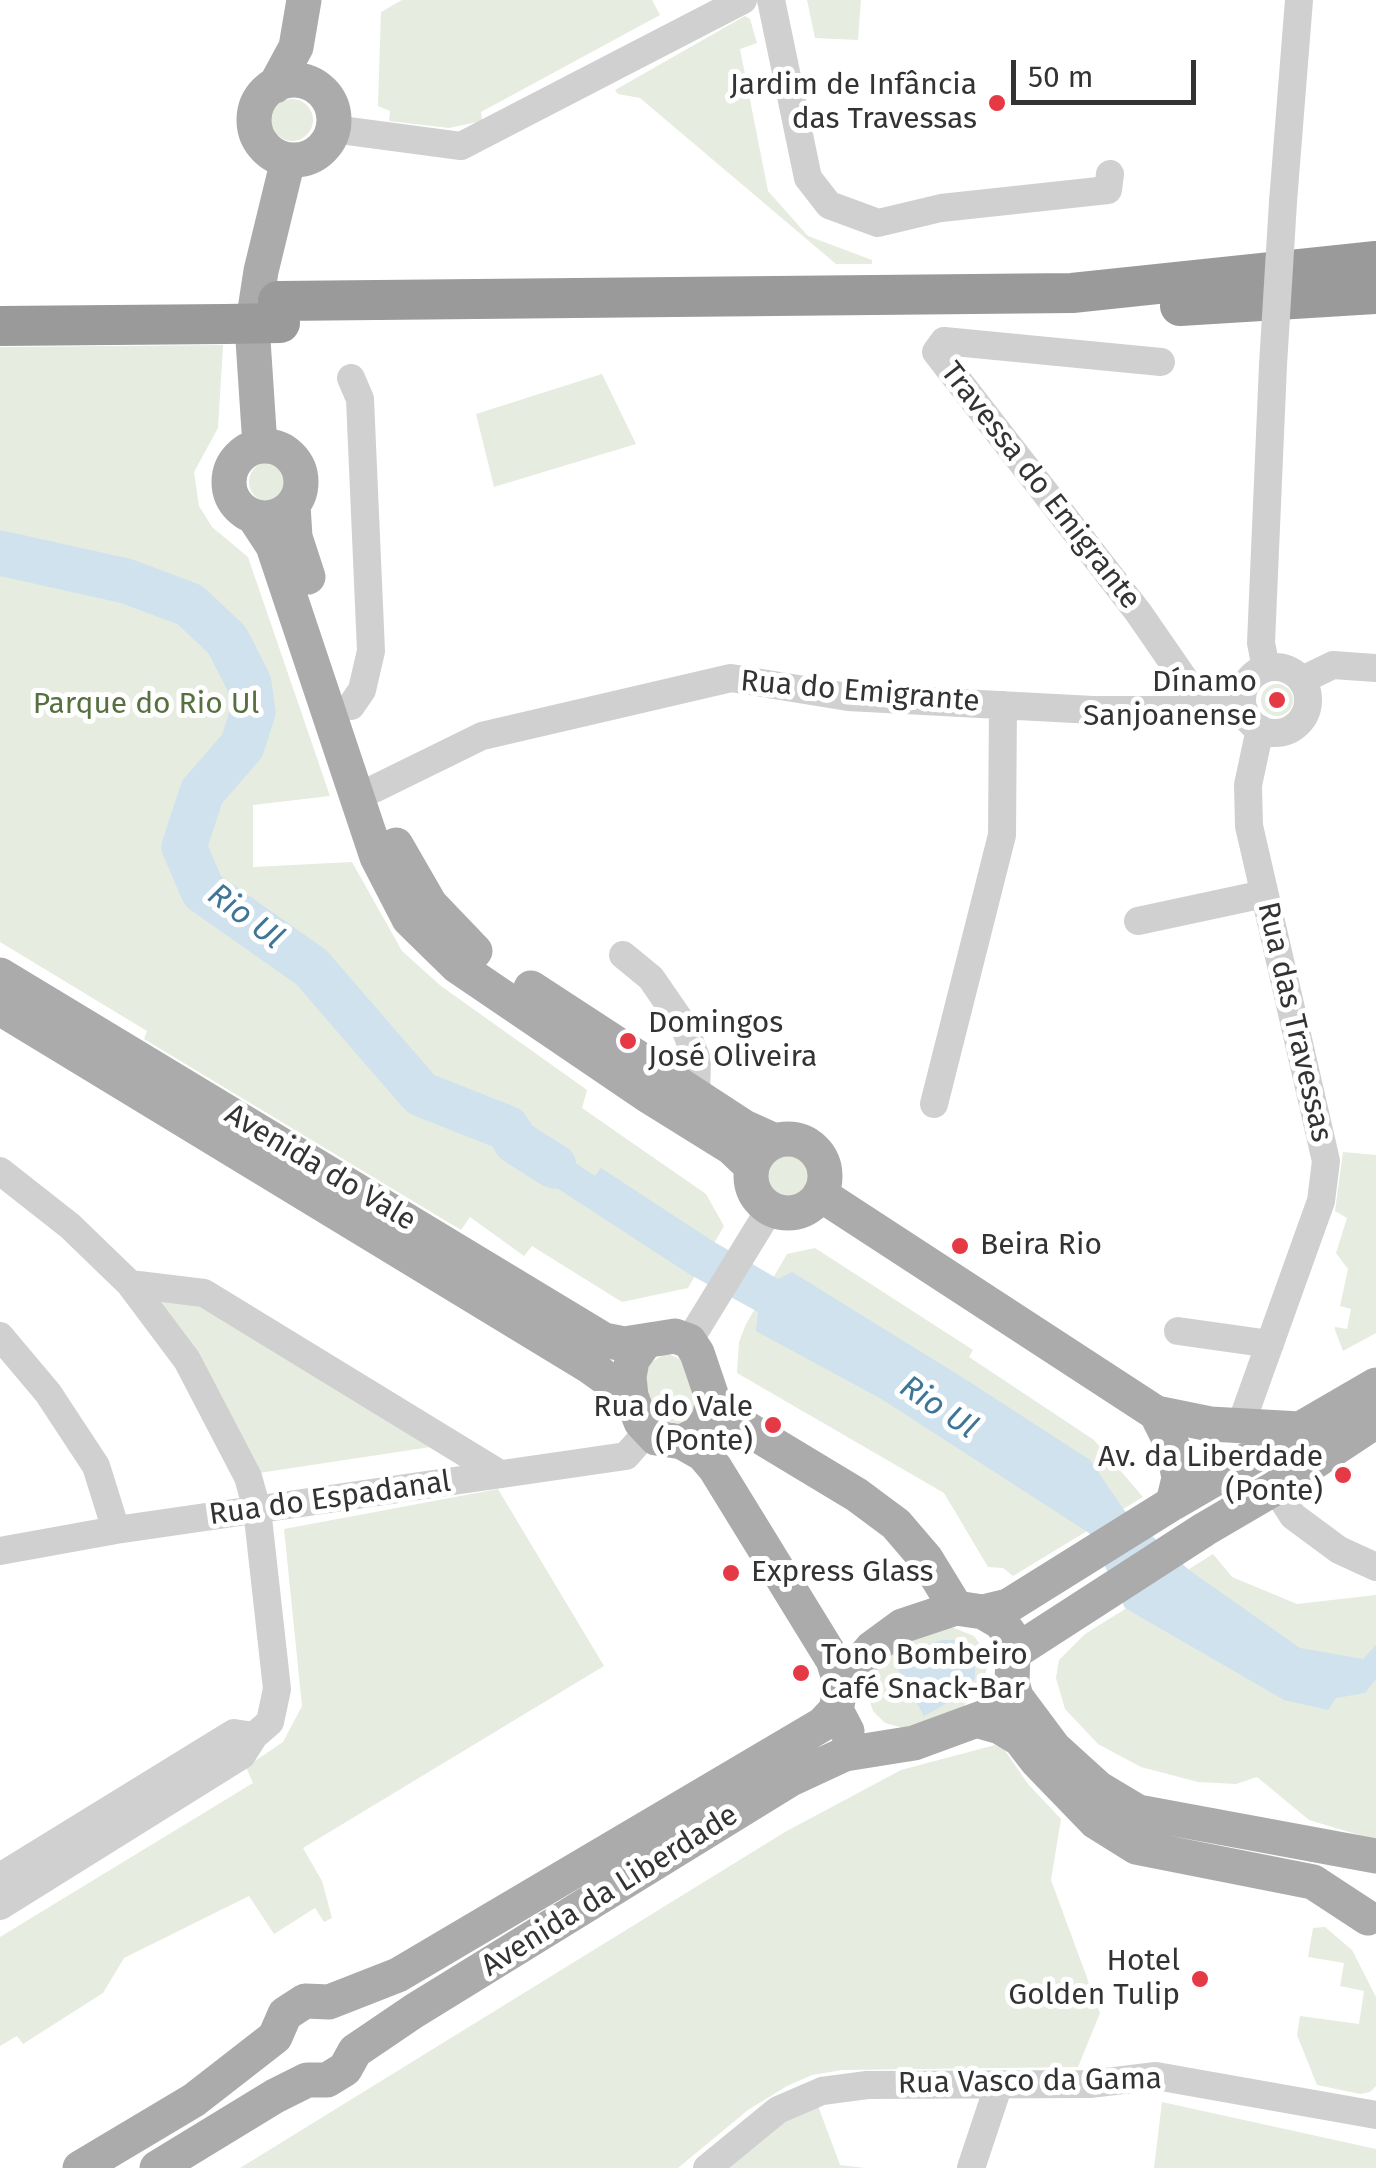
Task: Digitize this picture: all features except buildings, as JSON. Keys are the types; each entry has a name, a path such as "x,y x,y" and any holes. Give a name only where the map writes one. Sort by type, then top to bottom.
{"highway":[{"path":"1323,265 1376,252"},
{"path":"279,312 1072,293 1376,262"},
{"path":"0,303 225,312 1087,309 1376,294"},
{"path":"0,326 225,312"}],"main road":[{"path":"304,0 296,47 275,86 258,103 255,127 266,149 288,160 312,156 329,140 333,129 332,107 319,89 316,54 326,0"},
{"path":"275,86 298,80 319,89"},
{"path":"260,446 253,340 261,271 288,160"},
{"path":"764,1154 744,1127 474,950 430,904 398,848 374,789 295,537 293,504 301,485 296,464 281,450 260,446 240,455 229,484 237,504 254,516 273,546 376,857 409,918 457,966 732,1148 764,1154 800,1141 812,1148 824,1169 820,1194 813,1203 793,1213 770,1209 754,1191 764,1154"},
{"path":"254,516 276,516 293,504"},
{"name":"Avenida do Vale","path":"0,976 604,1340 624,1344 675,1336 689,1341"},
{"name":"Avenida do Vale","path":"0,1008 589,1366 631,1396 642,1422 703,1454 833,1660 839,1698"},
{"path":"820,1194 1156,1413 1210,1424 1300,1429"},
{"path":"689,1341 713,1400 726,1416 896,1524 970,1610 1000,1622 1008,1634 1016,1697 1054,1748 1098,1788 1138,1812 1376,1856"},
{"path":"631,1396 632,1360 645,1342"},
{"name":"Avenida da Liberdade","path":"80,2168 194,2100 275,2037 285,2014 305,2001 330,2002 398,1975 823,1724 872,1648 902,1626 970,1610 1008,1606 1173,1503 1376,1385"},
{"path":"666,1436 698,1434 709,1419 713,1400"},
{"path":"1156,1413 1172,1448 1179,1478 1173,1503"},
{"path":"979,1722 993,1714 1012,1668 1084,1606 1276,1488 1376,1421"},
{"path":"839,1698 848,1734 872,1748"},
{"path":"979,1722 1000,1727 1020,1739 1096,1822 1136,1847 1313,1882 1373,1916"},
{"name":"Avenida da Liberdade","path":"157,2168 274,2096 307,2080 328,2080 345,2069 355,2052 414,2011 789,1780 846,1754 914,1743 979,1722"},
{"path":"330,2002 346,2013 355,2031 355,2052"},
{"path":"275,2037 278,2056 290,2072 307,2080"}],"street":[{"path":"333,129 461,146 744,0"},
{"path":"771,0 808,178 829,204 878,223 941,208 1108,190 1110,174"},
{"path":"1266,668 1262,644 1273,365 1299,0"},
{"name":"Travessa do Emigrante","path":"1161,362 944,341 936,352 1138,612 1207,712"},
{"path":"351,378 360,400 371,651 362,690 351,706"},
{"path":"1252,720 1243,696 1248,682 1266,668 1285,668 1302,680 1333,665 1376,668"},
{"name":"Rua do Emigrante","path":"374,789 482,736 732,678 848,697 1207,712 1252,720 1281,732 1300,722 1308,700 1302,680"},
{"path":"934,1104 1002,835 1003,705"},
{"name":"Rua das Travessas","path":"1241,1424 1321,1201 1326,1161 1249,826 1252,720"},
{"path":"1138,920 1264,894"},
{"path":"624,955 651,978 684,1026 697,1060 696,1095"},
{"path":"0,1170 70,1226 130,1284 186,1360 248,1477 257,1509 277,1689 270,1722 254,1736 242,1755 0,1906"},
{"path":"689,1341 770,1209"},
{"path":"130,1284 204,1293 500,1474"},
{"path":"1178,1331 1270,1344"},
{"path":"0,1336 48,1393 96,1466 116,1530"},
{"name":"Rua do Espadanal","path":"3,1545 626,1456 666,1436"},
{"path":"1276,1488 1293,1516 1339,1550 1376,1567"},
{"path":"0,1877 234,1734 254,1736"},
{"name":"Rua Vasco da Gama","path":"707,2168 778,2110 822,2092 867,2085 1090,2084 1156,2076 1376,2115"},
{"path":"971,2168 998,2084"}],"green space":[{"path":"402,0 652,0 660,15 481,112 482,121 449,128 389,121 390,111 378,106 381,12"},
{"path":"807,0 861,0 858,40 815,38"},
{"path":"745,16 750,19 757,43 740,49 768,191 808,236 872,260 872,264 836,264 640,98 615,90"},
{"path":"292,99 307,105 313,120 307,135 292,141 277,135 271,120 277,105"},
{"name":"Parque do Rio Ul","path":"223,345 218,428 194,472 199,506 212,527 248,557 330,796 253,805 253,867 352,862 402,951 441,986 587,1090 582,1108 706,1194 724,1226 688,1288 622,1302 532,1246 524,1256 470,1217 461,1230 144,1039 147,1031 0,942 0,347"},
{"path":"602,374 636,444 494,487 476,414"},
{"path":"269,462 283,468 289,482 283,496 269,502 255,496 249,482 255,468"},
{"path":"1277,684 1288,689 1293,700 1288,711 1277,716 1266,711 1261,700 1266,689"},
{"path":"1343,1152 1376,1155 1376,1333 1343,1351 1335,1327 1347,1329 1351,1309 1340,1306 1348,1269 1336,1253 1347,1218 1335,1211"},
{"path":"790,1153 806,1160 813,1176 806,1192 790,1199 774,1192 767,1176 774,1160"},
{"path":"815,1248 973,1350 969,1357 1094,1440 1143,1497 1013,1576 1003,1568 988,1567 944,1493 737,1373 739,1342 746,1324 787,1254"},
{"path":"153,1298 202,1306 437,1446 259,1473"},
{"path":"666,1353 682,1360 696,1395 694,1413 680,1424 665,1421 648,1392 646,1374 650,1363"},
{"path":"498,1489 604,1666 303,1848 322,1881 332,1918 324,1922 315,1908 274,1934 249,1896 124,1958 103,1993 23,2044 17,2036 0,2046 0,1937 253,1783 246,1767 283,1742 302,1706 284,1529"},
{"path":"1213,1554 1232,1577 1297,1604 1376,1595 1376,1840 1309,1820 1257,1777 1236,1784 1198,1782 1141,1767 1098,1744 1065,1709 1056,1678 1059,1660 1085,1634"},
{"path":"949,1626 974,1636 987,1654 989,1663 980,1688 960,1710 911,1730 885,1723 873,1711 869,1699 870,1684 879,1664 916,1636"},
{"path":"995,1745 1004,1749 1028,1784 1061,1819 1051,1880 1100,2013 1078,2067 842,2070 812,2075 748,2110 678,2168 240,2168 785,1832 901,1770"},
{"path":"1325,1927 1352,1950 1376,1997 1376,2086 1370,2092 1360,2094 1317,2085 1297,2035 1300,2016 1359,2024 1364,1991 1340,1986 1344,1963 1308,1957 1313,1928"},
{"path":"1162,2102 1376,2149 1376,2168 1154,2168"},
{"path":"817,2103 840,2165 866,2168 725,2168 769,2131"}],"water":[{"path":"511,1121 595,1176 601,1168 778,1279 792,1272 965,1379 1090,1460 1124,1510 1189,1570 1300,1648 1363,1659 1376,1645 1376,1679 1365,1693 1336,1698 1328,1710 1284,1700 1125,1608 1089,1533 883,1400 756,1331 758,1312 689,1274 494,1147"},
{"path":"942,1640 957,1640 970,1647 975,1657 975,1678 958,1697 924,1716 895,1664 915,1649"}],"waterway":[{"name":"Rio Ul","path":"0,553 126,581 190,605 227,640 249,683 253,712 242,746 202,792 184,847 203,891 311,967 421,1094 507,1128 516,1142 554,1166"}],"place":[{"name":"Jardim de Infância das Travessas","path":"997,103"},
{"name":"Dínamo Sanjoanense","path":"1277,700"},
{"name":"Domingos José Oliveira","path":"628,1041"},
{"name":"Beira Rio","path":"960,1246"},
{"name":"Rua do Vale (Ponte)","path":"773,1425"},
{"name":"Av. da Liberdade (Ponte)","path":"1343,1475"},
{"name":"Express Glass","path":"731,1573"},
{"name":"Tono Bombeiro Café Snack-Bar","path":"801,1673"},
{"name":"Hotel Golden Tulip","path":"1200,1979"}]}
